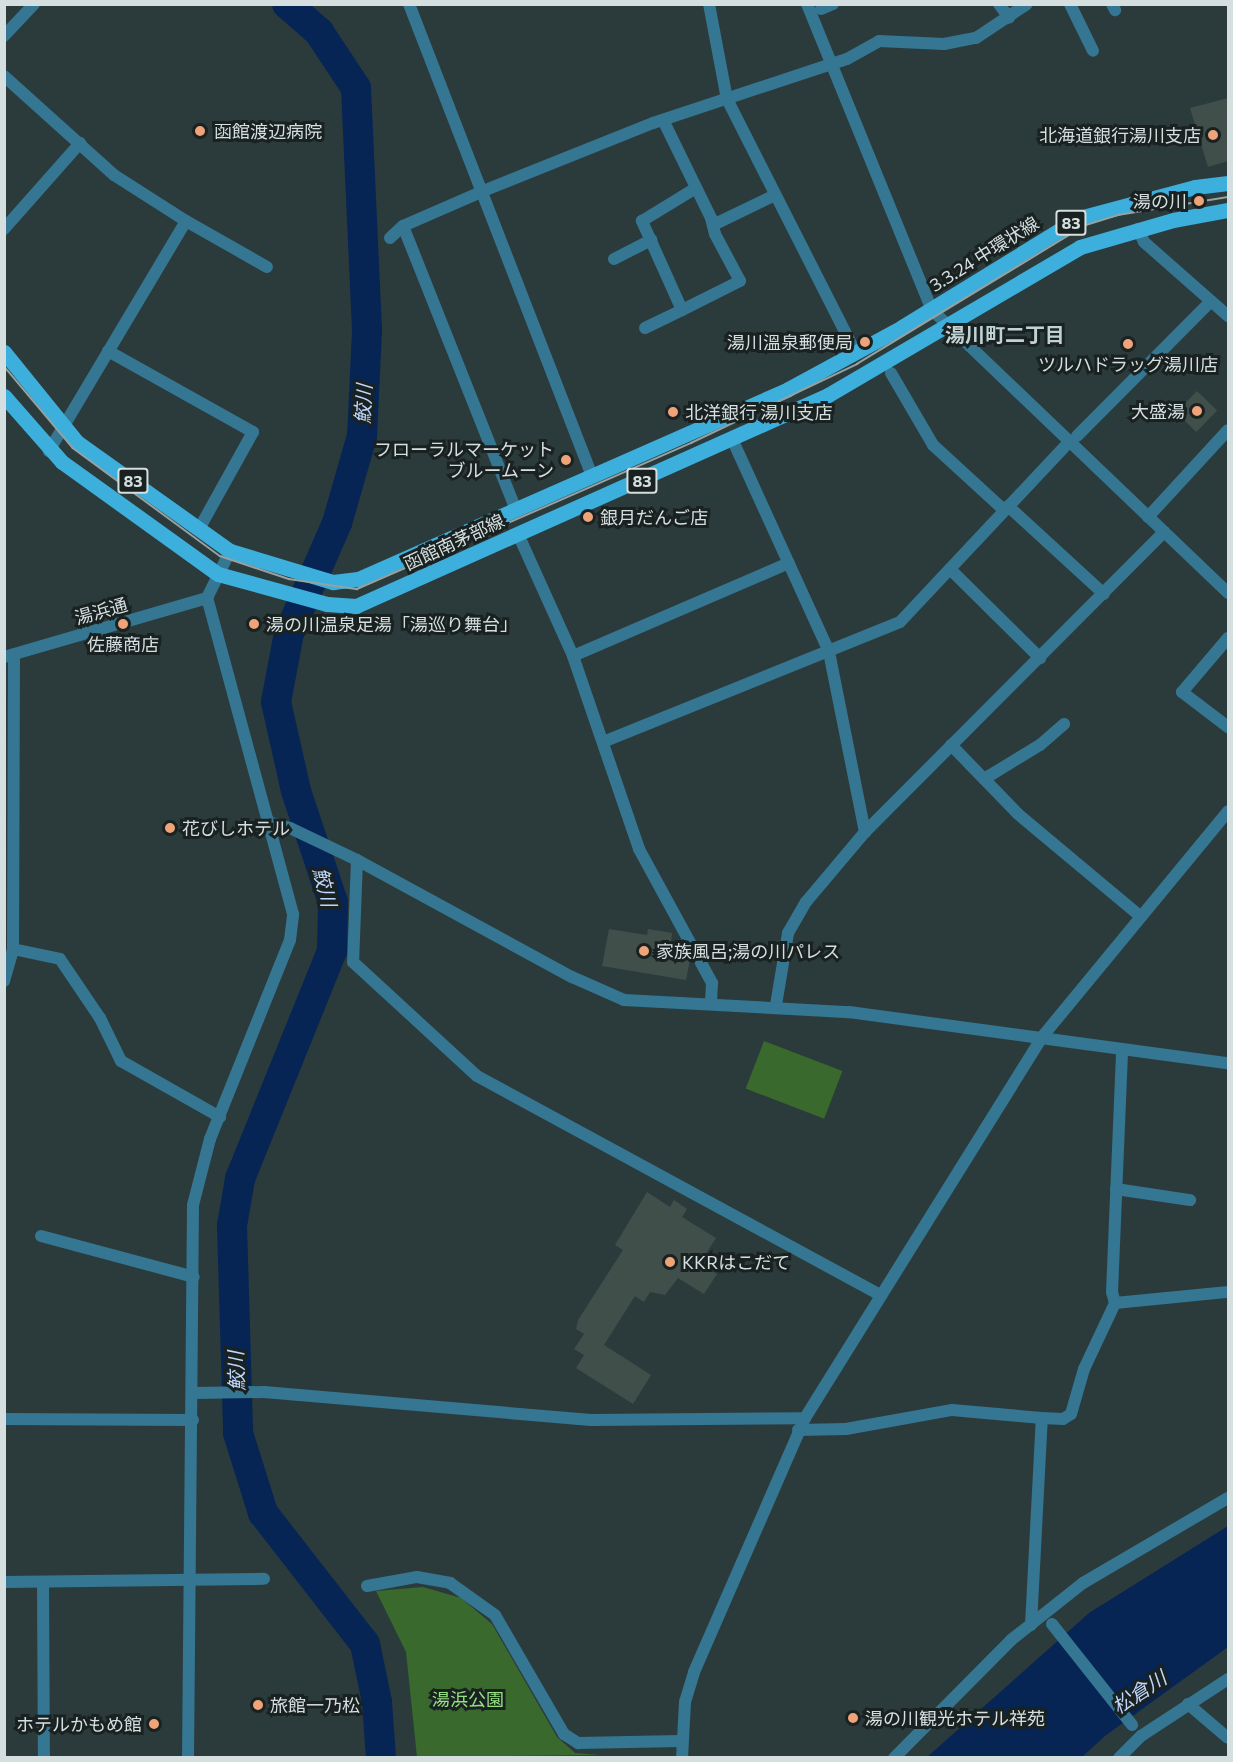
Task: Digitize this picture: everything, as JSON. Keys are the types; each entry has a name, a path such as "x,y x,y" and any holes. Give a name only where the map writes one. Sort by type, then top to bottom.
{"main road":[{"name":"3.3.24 中環状線","path":"932,310 1079,218 1195,187 1228,183"},
{"name":"83","path":"948,328 1080,247 1138,229 1228,210"},
{"name":"函館南茅部線","path":"4,352 63,427 230,551 291,572 333,582 379,571 515,508 724,419 856,353 932,310"},
{"name":"函館南茅部線","path":"4,396 49,451 218,574 327,604 373,601 518,534 733,441 948,328"}],"street":[{"path":"4,36 34,4"},
{"path":"409,4 592,476"},
{"path":"709,4 727,99 856,353"},
{"path":"807,4 932,310 948,328 1073,439 1148,517 1228,593"},
{"path":"821,9 833,4"},
{"path":"999,4 1009,18"},
{"path":"390,238 403,226 483,191 663,120 831,64 879,41 944,44 976,38 1027,4"},
{"path":"1070,4 1093,51"},
{"path":"4,76 114,175 186,221 267,267"},
{"path":"645,328 740,281 663,120"},
{"path":"4,229 80,143"},
{"path":"682,310 642,221 696,188"},
{"path":"713,225 775,195"},
{"path":"49,451 186,221"},
{"path":"403,226 515,508"},
{"path":"1138,229 1144,242 1228,316"},
{"path":"614,259 651,240"},
{"path":"603,742 900,622 1006,508 1211,301"},
{"path":"108,351 253,432 199,529"},
{"path":"891,373 933,445 1104,594"},
{"path":"1148,517 1228,430"},
{"path":"733,441 829,652 865,831"},
{"path":"776,1005 788,933 806,902 865,831 1164,532"},
{"path":"518,534 573,656 639,849 712,983 711,1004"},
{"path":"188,1758 188,1580 196,1185 220,1117 290,940 292,914 207,598 230,551"},
{"path":"573,656 789,563"},
{"path":"950,569 1040,658"},
{"name":"湯浜通","path":"9,656 207,598"},
{"path":"1228,638 1182,692 1228,727"},
{"path":"4,981 13,949 9,656"},
{"path":"984,779 1040,745 1064,724"},
{"path":"951,745 1018,814 1140,916"},
{"path":"682,1758 681,1741 694,1672 798,1430 1042,1037 1228,811"},
{"path":"268,822 290,828 337,850 572,977 624,1000 671,1006 776,1005 1042,1037 1228,1063"},
{"path":"357,860 353,962 477,1076 881,1295"},
{"path":"13,949 60,959 100,1018 121,1061 220,1117"},
{"path":"798,1430 846,1430 952,1410 1063,1419 1071,1414 1084,1369 1115,1303 1116,1189 1122,1049"},
{"path":"1116,1189 1190,1200"},
{"path":"41,1236 194,1277"},
{"path":"1115,1303 1228,1292"},
{"path":"193,1392 259,1392 591,1420 805,1418"},
{"path":"1030,1625 1042,1418"},
{"path":"4,1419 193,1420"},
{"path":"894,1758 1030,1625 1128,1554 1228,1497"},
{"path":"367,1586 417,1577 450,1583 495,1615 564,1734 578,1743 681,1741"},
{"path":"4,1582 264,1579"},
{"path":"43,1582 44,1758"},
{"path":"1054,1626 1131,1724"},
{"path":"1119,1758 1188,1704 1228,1679"},
{"path":"1188,1704 1228,1738"}],"green space":[{"path":"764,1041 842,1071 824,1119 746,1089"},
{"name":"湯浜公園","path":"423,1587 461,1598 492,1624 557,1737 575,1753 600,1755 417,1757 406,1652 376,1591"}],"water":[{"name":"松倉川","path":"1228,1526 1228,1647 1105,1736 1082,1757 926,1758 1089,1613"}],"building":[{"name":"北海道銀行湯川支店","path":"1228,98 1228,161 1208,167 1190,108"},
{"name":"大盛湯","path":"1197,391 1217,410 1196,432 1176,413"},
{"name":"家族風呂;湯の川パレス","path":"609,929 647,935 648,929 672,933 671,943 682,945 681,956 690,960 686,980 602,966"},
{"name":"KKRはこだて","path":"647,1192 670,1207 674,1200 687,1209 682,1217 716,1238 700,1263 717,1274 704,1294 678,1278 665,1295 650,1292 644,1302 635,1296 604,1345 651,1375 633,1404 576,1368 584,1355 574,1349 584,1334 576,1329 578,1320 623,1250 615,1245"}],"waterway":[{"name":"鮫川","path":"287,4 319,32 356,88 367,331 362,436 337,523 289,633 276,702 296,791 333,902 332,951 240,1179 232,1226 238,1433 263,1513 365,1644 377,1702 381,1758"}],"tram line":[{"path":"4,366 73,448 220,556 289,579 357,589 691,443 857,364 1086,225 1118,215 1228,197"}],"place":[{"name":"函館渡辺病院","path":"200,131"},
{"name":"北海道銀行湯川支店","path":"1213,135"},
{"name":"湯の川","path":"1199,201"},
{"name":"湯川溫泉郵便局","path":"865,342"},
{"name":"ツルハドラッグ湯川店","path":"1128,344"},
{"name":"大盛湯","path":"1197,411"},
{"name":"北洋銀行 湯川支店","path":"673,412"},
{"name":"フローラルマーケット ブルームーン","path":"566,460"},
{"name":"銀月だんご店","path":"588,517"},
{"name":"佐藤商店","path":"123,624"},
{"name":"湯の川温泉足湯「湯巡り舞台」","path":"254,624"},
{"name":"花びしホテル","path":"170,828"},
{"name":"家族風呂;湯の川パレス","path":"644,951"},
{"name":"KKRはこだて","path":"670,1262"},
{"name":"旅館一乃松","path":"258,1705"},
{"name":"湯の川観光ホテル祥苑","path":"853,1718"},
{"name":"ホテルかもめ館","path":"154,1724"}],"district":[{"name":"湯川町二丁目","path":"1005,334"}]}
